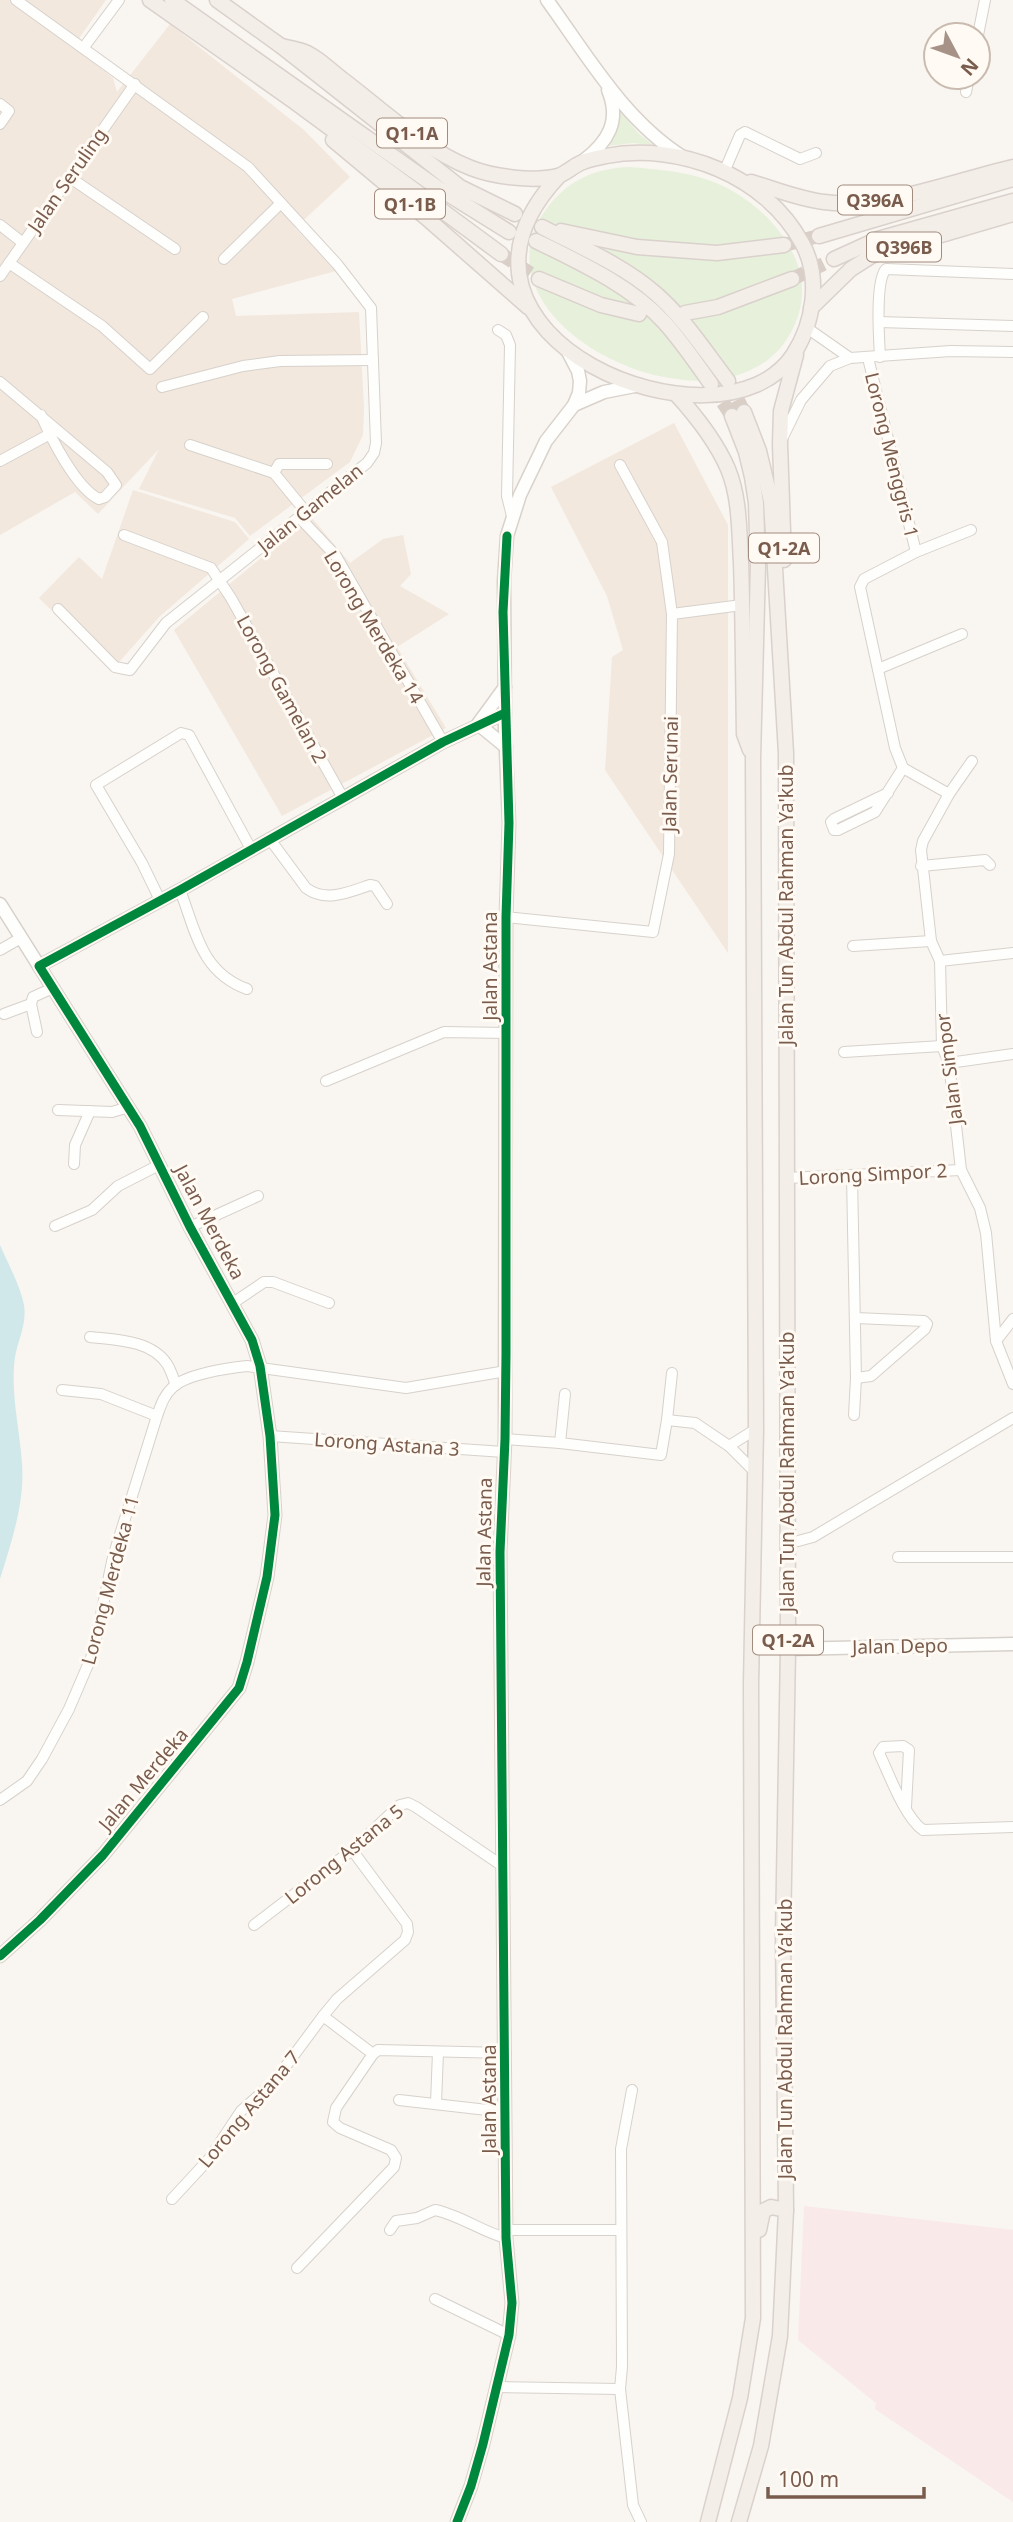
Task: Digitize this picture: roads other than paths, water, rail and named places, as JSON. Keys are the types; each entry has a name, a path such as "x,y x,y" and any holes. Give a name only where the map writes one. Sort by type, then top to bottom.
{"main road":[{"name":"Q1-1B","path":"150,0 292,100 337,144 440,229 529,308"},
{"path":"172,0 435,186 509,232"},
{"name":"Q1-1A","path":"217,0 281,46 309,53 438,153 495,177 559,176"},
{"path":"547,0 620,100 654,137 685,159"},
{"path":"281,46 460,187 515,214"},
{"path":"583,162 625,154 685,159 730,175 766,197 804,246 813,281 807,328 784,366 760,384 722,394 676,394 640,386 600,371 566,348 529,308 519,277 520,244 533,210 544,192 559,176 583,162 602,145 614,114 613,104 600,74"},
{"path":"292,100 502,254"},
{"name":"Q396A","path":"730,175 796,196 823,202 854,204 943,186 1013,167"},
{"path":"819,236 1013,179"},
{"path":"834,259 878,239 1013,201"},
{"name":"Q396B","path":"811,308 851,269 873,255 1013,214"},
{"path":"728,381 681,318 654,292 609,262 542,227 637,247 717,253 784,245"},
{"path":"537,241 589,267 633,296 663,321 711,384"},
{"path":"539,279 601,305 639,314"},
{"path":"685,313 718,307 792,279"},
{"name":"Q1-2A","path":"786,753 794,721 780,444 781,411 799,344"},
{"path":"566,348 580,382 574,405"},
{"path":"574,405 604,392 640,386"},
{"path":"676,394 694,413 719,450 729,470 738,504 743,605 744,734 753,758"},
{"name":"Jalan Astana","path":"457,2522 477,2466 509,2335 512,2303 507,2234 499,1534 505,1446 506,916 509,823 504,581 507,536 512,516 546,441 574,405"},
{"path":"753,758 757,503 738,414 759,451 771,501 786,753"},
{"path":"478,724 505,687"},
{"path":"40,966 443,742 505,713"},
{"path":"478,724 506,747"},
{"name":"Jalan Tun Abdul Rahman Ya'kub","path":"739,2522 761,2446 780,2336 786,2210 783,1935 788,1649 786,753"},
{"name":"Jalan Tun Abdul Rahman Ya'kub","path":"708,2522 740,2398 753,2318 751,1684 756,1429 753,758"},
{"name":"Jalan Merdeka","path":"0,904 129,1107 252,1340 260,1366 270,1436 275,1515 267,1577 239,1688 103,1855 40,1920 0,1956"},
{"name":"Jalan Depo","path":"788,1649 1013,1644"},
{"path":"753,2318 757,2300 760,2220 763,2211 771,2207 786,2210"}],"street":[{"name":"Jalan Gamelan","path":"16,0 248,167 337,264 371,308 374,453 367,463 166,623 130,670 115,667 58,609"},
{"path":"84,47 119,0"},
{"path":"981,21 985,0"},
{"name":"Jalan Seruling","path":"0,276 135,84"},
{"path":"0,104 9,111 0,124"},
{"path":"730,175 740,135 746,132 800,159 816,153"},
{"path":"69,177 175,249"},
{"path":"224,258 281,202"},
{"path":"0,225 23,243"},
{"path":"9,263 102,326 150,369 203,317"},
{"path":"880,357 882,275 886,269 1013,274"},
{"path":"879,322 1013,326"},
{"path":"807,328 850,358"},
{"path":"498,330 506,335 510,345 507,496 512,516"},
{"path":"780,444 801,400 830,366 850,358 951,351 1013,352"},
{"name":"Lorong Menggris 1","path":"868,358 916,552"},
{"path":"162,387 243,366 280,361 373,360"},
{"path":"0,382 41,415 107,472 116,485 105,497 99,499 84,487 41,415"},
{"path":"0,461 50,434"},
{"path":"190,445 274,474 279,464 327,464"},
{"name":"Jalan Serunai","path":"506,916 653,932 669,853 672,614 662,542 620,465"},
{"name":"Lorong Merdeka 14","path":"274,474 336,556 443,742"},
{"name":"Lorong Menggris 1","path":"904,768 895,748 860,587 864,579 916,552 971,530"},
{"path":"124,535 211,568 220,581"},
{"name":"Lorong Gamelan 2","path":"220,581 343,798"},
{"path":"672,614 743,605"},
{"path":"878,668 962,635"},
{"path":"160,900 142,863 96,785 181,733 189,735 251,849"},
{"name":"Jalan Simpor","path":"972,761 923,841 920,850 921,866 931,941 940,961 942,1046 949,1063 961,1170 980,1208 986,1233 996,1341 1013,1384"},
{"path":"888,793 834,819 831,822 834,830 875,813 888,793 904,768 950,794"},
{"path":"270,838 306,888 314,894 324,897 370,885 375,886 387,904"},
{"path":"921,866 985,860 990,865"},
{"path":"180,890 208,961 225,978 247,989"},
{"path":"0,950 21,938"},
{"path":"853,946 931,941"},
{"path":"940,961 1013,953"},
{"path":"37,1032 31,1004 33,997 53,988"},
{"path":"4,1013 31,1004"},
{"path":"326,1081 444,1032 507,1033"},
{"path":"844,1052 942,1046"},
{"path":"949,1063 1013,1054"},
{"path":"58,1110 112,1112 129,1107"},
{"path":"74,1164 75,1145 90,1111"},
{"path":"55,1226 92,1210 118,1186 159,1165"},
{"name":"Lorong Simpor 2","path":"786,1178 961,1170"},
{"path":"852,1177 856,1318 854,1415"},
{"path":"190,1227 258,1196"},
{"path":"233,1303 264,1282 273,1282 329,1303"},
{"path":"856,1318 924,1321 927,1324 871,1376 856,1378"},
{"path":"996,1341 1013,1319"},
{"path":"90,1337 126,1341 154,1350 168,1364 176,1384 226,1368 260,1366 406,1388 506,1371"},
{"path":"672,1373 667,1420 695,1423 729,1446 755,1472"},
{"name":"Lorong Merdeka 11","path":"0,1800 27,1781 42,1759 69,1709 93,1653 113,1557 157,1416 164,1398 176,1384"},
{"path":"62,1390 101,1394 157,1416"},
{"path":"559,1443 565,1394"},
{"path":"787,1544 813,1536 1013,1418"},
{"name":"Lorong Astana 3","path":"270,1436 505,1446 559,1443 660,1455 667,1420"},
{"path":"729,1446 756,1429"},
{"path":"898,1557 1013,1557"},
{"path":"906,1807 909,1750 903,1746 883,1747 879,1753 906,1807 916,1825 923,1830 1013,1827"},
{"name":"Lorong Astana 5","path":"254,1925 352,1850 400,1805 408,1803 504,1867"},
{"name":"Lorong Astana 7","path":"172,2199 209,2159 242,2111 274,2082 337,1998 405,1940 407,1924 352,1850"},
{"path":"323,2016 373,2054"},
{"path":"297,2268 394,2167 396,2158 391,2150 340,2128 333,2122 336,2108 373,2054 378,2050 506,2053"},
{"path":"436,2103 438,2052"},
{"path":"632,2090 621,2149 620,2389 633,2505 641,2522"},
{"path":"399,2100 505,2112"},
{"path":"390,2230 397,2221 417,2218 435,2210 457,2217 489,2234 620,2230"},
{"path":"435,2299 509,2335"},
{"path":"496,2387 620,2389"}],"water":[{"path":"0,1245 20,1290 25,1312 14,1370 14,1397 22,1464 21,1493 16,1523 0,1579"}],"tunnel":[{"path":"784,245 819,236"},
{"path":"501,254 539,279"},
{"path":"792,279 834,259"},
{"path":"728,381 744,412"},
{"path":"711,385 732,416"}]}
